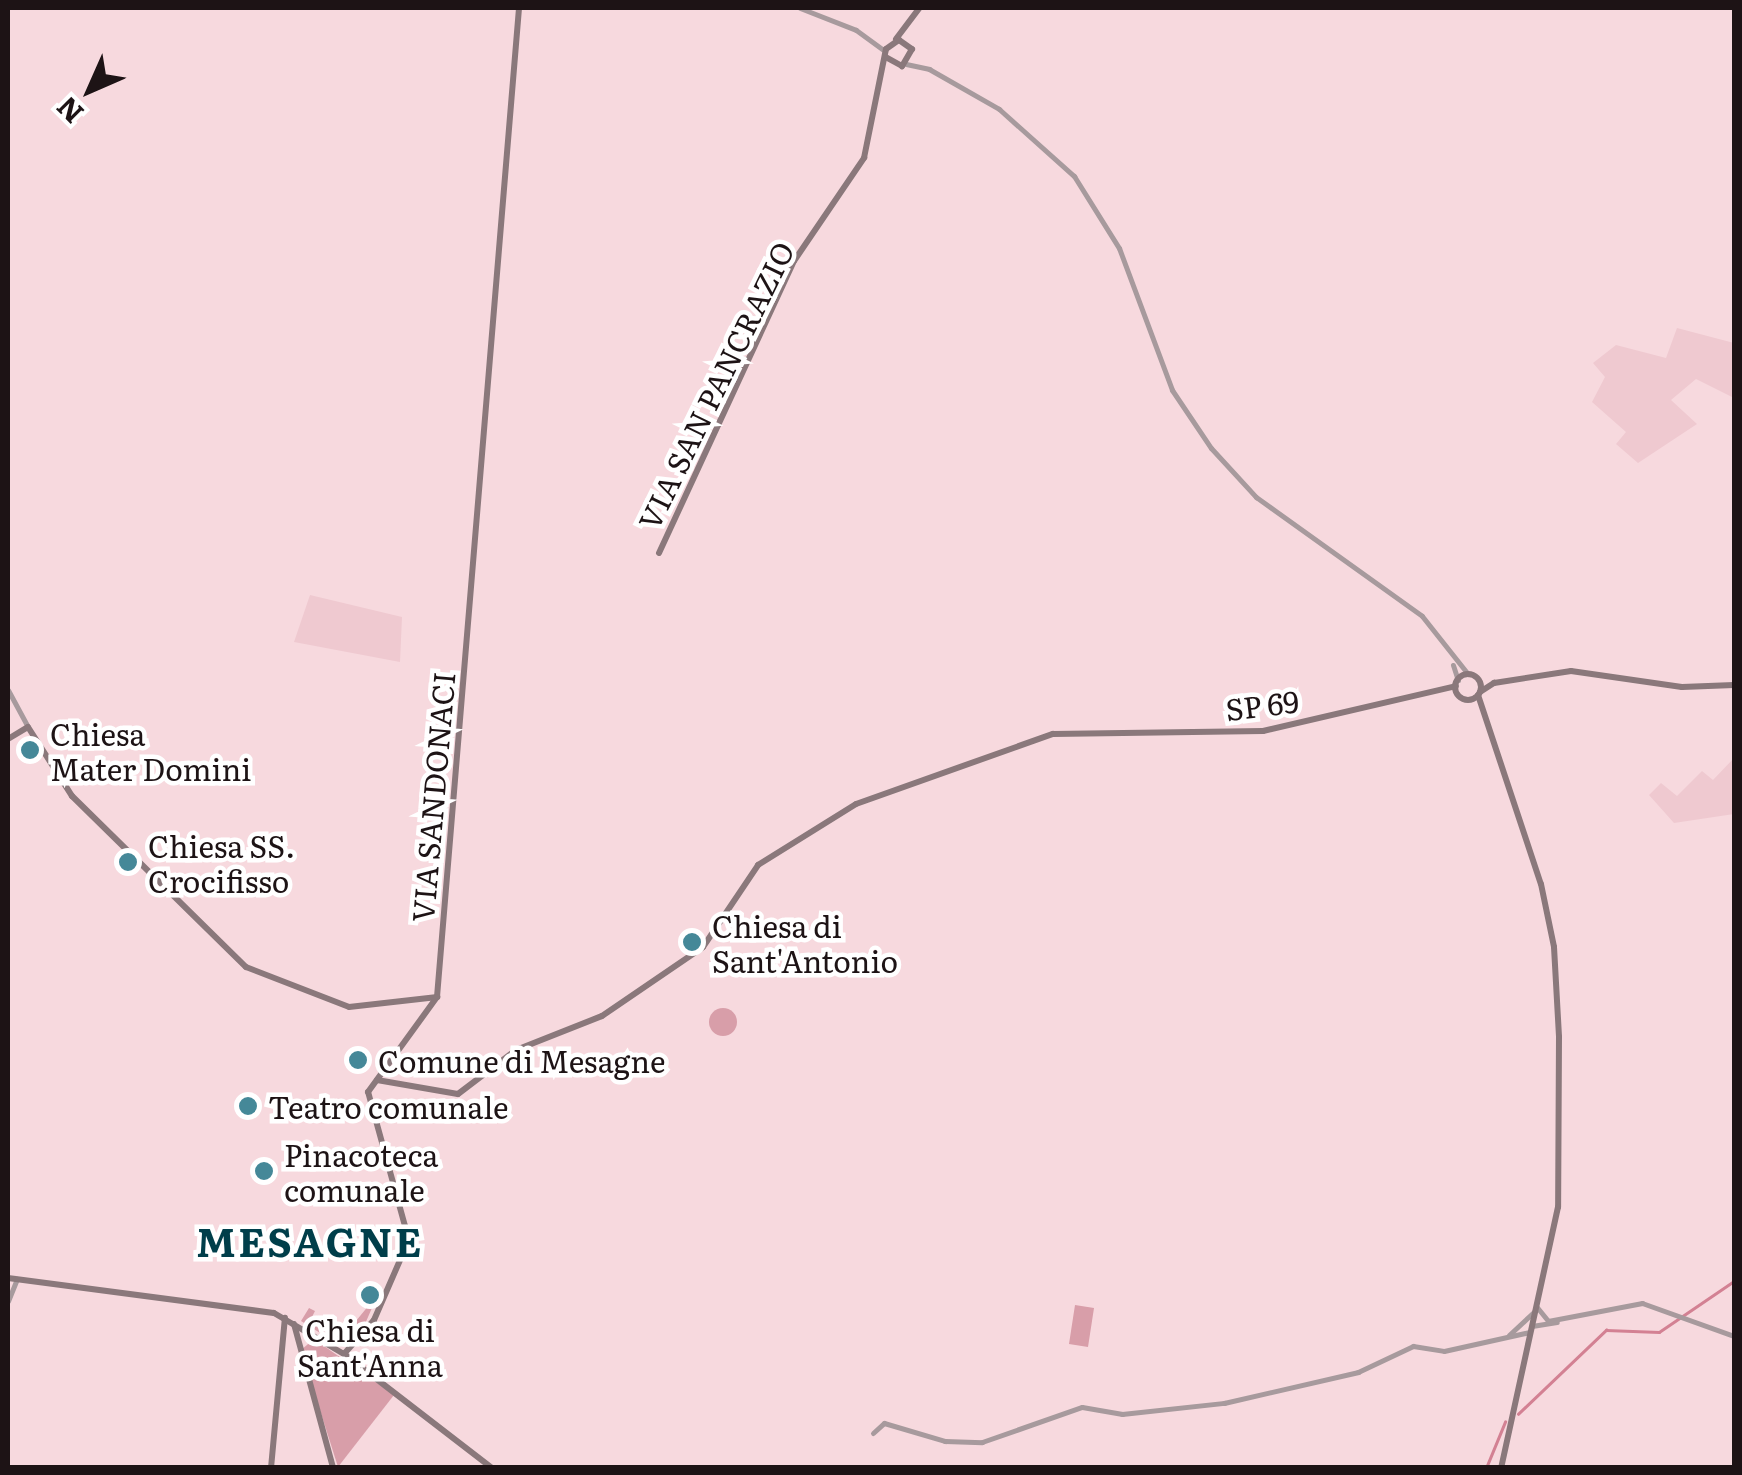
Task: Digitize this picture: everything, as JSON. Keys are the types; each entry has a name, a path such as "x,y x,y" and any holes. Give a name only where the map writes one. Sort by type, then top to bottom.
{"main road":[{"name":"VIA SANDONACI","path":"437,997 519,8"},
{"path":"904,65 886,55 919,8"},
{"path":"885,75 904,65 912,52 897,41"},
{"name":"VIA SAN PANCRAZIO","path":"659,553 794,261 858,172 885,75 886,55"},
{"path":"1441,694 1468,674 1494,683 1588,671 1682,686 1734,685"},
{"path":"1478,680 1484,720 1541,884 1554,947 1561,1169 1501,1468"},
{"path":"1457,683 1484,720"},
{"path":"1441,694 1465,698 1494,683"},
{"name":"SP 69","path":"376,1080 458,1094 524,1046 602,1016 703,948 753,869 856,804 1053,734 1263,731 1441,694"},
{"path":"8,739 28,728 72,796 246,967 349,1007 437,997"},
{"path":"344,1354 374,1320 404,1251 405,1226 368,1102 376,1080 437,997"},
{"path":"12,1278 177,1301 245,1305 285,1318 344,1354 492,1468"},
{"path":"271,1468 285,1318"},
{"path":"294,1322 296,1346 332,1468"}],"street":[{"path":"800,8 864,34 897,41"},
{"path":"864,34 886,55"},
{"path":"912,52 929,69 1025,128 1074,176 1119,248 1172,390 1225,466 1256,497 1422,616 1451,658 1468,674"},
{"path":"904,65 929,69"},
{"path":"1451,658 1457,683"},
{"path":"8,690 28,728"},
{"path":"8,1301 12,1278"},
{"path":"873,1432 884,1424 918,1434 982,1442 1082,1407 1122,1414 1224,1403 1358,1372 1413,1346 1444,1350 1501,1339 1548,1322 1625,1303 1674,1313 1734,1336"},
{"path":"1517,1334 1536,1306 1548,1322"},
{"path":"1525,1356 1543,1329 1562,1318"},
{"path":"1531,1329 1543,1329"},
{"path":"1517,1334 1525,1356"}],"shaded area":[{"path":"1677,328 1734,343 1734,398 1696,379 1671,400 1697,424 1638,463 1616,444 1626,432 1592,402 1605,377 1593,363 1616,345 1666,358"},
{"path":"310,595 402,617 400,662 294,642"},
{"path":"1734,758 1734,814 1674,823 1649,795 1661,783 1677,796 1702,771 1713,780"},
{"path":"723,1008 733,1012 737,1022 733,1032 723,1036 713,1032 709,1022 713,1012"},
{"path":"378,1294 365,1324 341,1346 301,1321 309,1308 315,1311 311,1319 320,1324 325,1317 347,1332"},
{"path":"1075,1305 1094,1308 1088,1347 1069,1344"},
{"path":"314,1339 394,1395 338,1467 301,1350"}],"waterway":[{"path":"1518,1414 1606,1330 1659,1332 1734,1281"},
{"path":"1486,1468 1505,1422"}],"place":[{"name":"Chiesa Mater Domini","path":"30,750"},
{"name":"Chiesa SS. Crocifisso","path":"128,862"},
{"name":"Chiesa di Sant'Antonio","path":"692,942"},
{"name":"Comune di Mesagne","path":"358,1060"},
{"name":"Teatro comunale","path":"248,1106"},
{"name":"Pinacoteca comunale","path":"264,1171"},
{"name":"Chiesa di Sant'Anna","path":"370,1295"}],"district":[{"name":"MESAGNE","path":"310,1240"}]}
